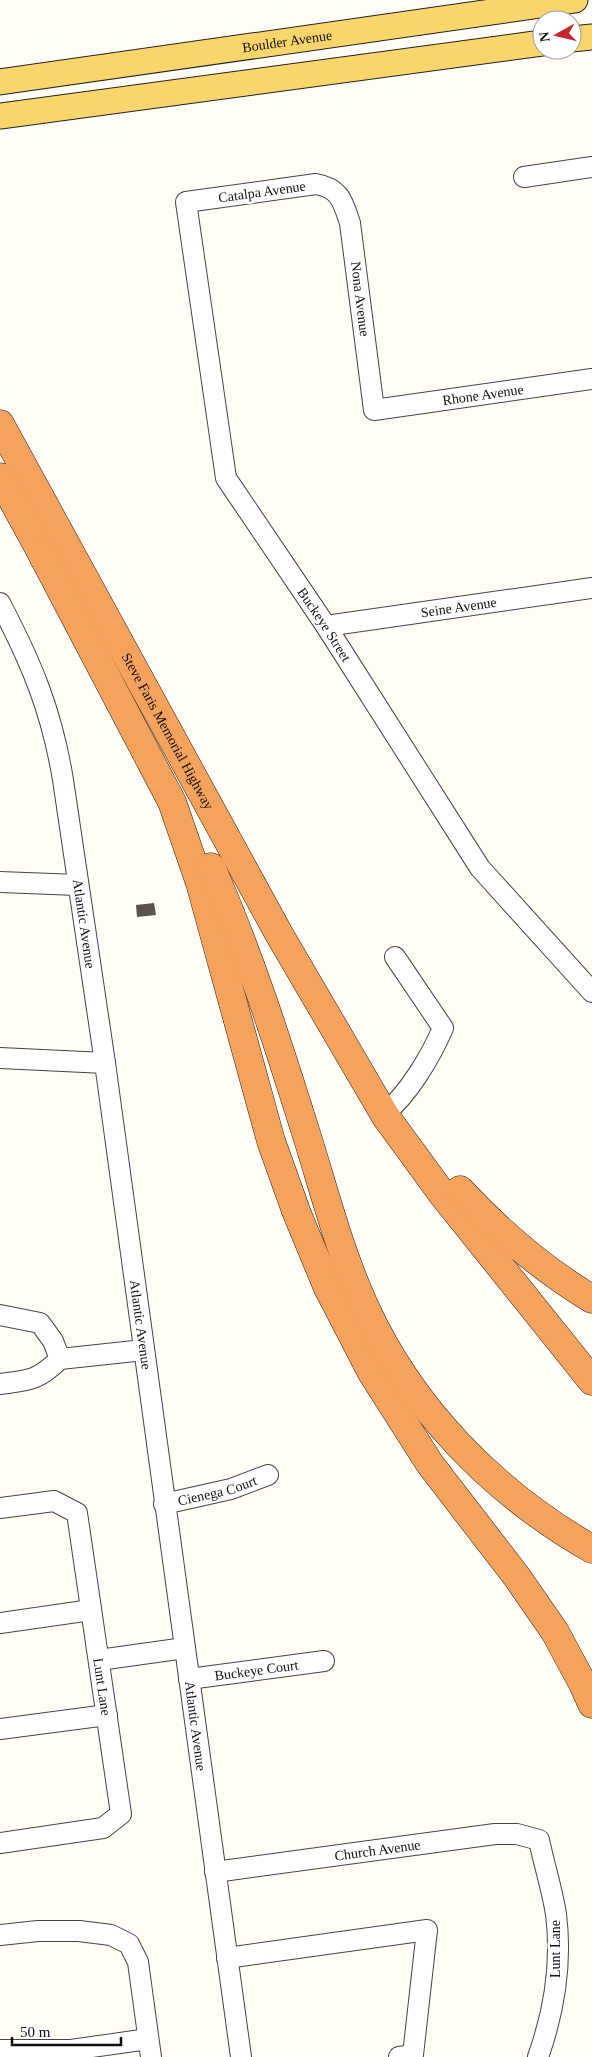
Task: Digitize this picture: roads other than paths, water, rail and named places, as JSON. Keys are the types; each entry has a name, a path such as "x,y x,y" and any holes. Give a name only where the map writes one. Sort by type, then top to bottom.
{"highway":[{"name":"Steve Faris Memorial Highway","path":"0,424 279,934 338,1035 389,1110"},
{"path":"0,477 172,802 205,899 270,1142 327,1286 372,1373 430,1464 517,1577 555,1632 584,1684 592,1704"},
{"path":"42,554 181,799 203,847 238,934 262,1002 338,1238 364,1305 392,1356 432,1416 483,1470 522,1503 564,1533 592,1549"},
{"path":"389,1110 498,1230 544,1268 592,1300"},
{"path":"389,1110 443,1194 592,1381"}],"main road":[{"name":"Boulder Avenue","path":"0,82 575,0"},
{"path":"0,116 532,45"}],"street":[{"path":"524,177 592,167"},
{"name":"Catalpa Avenue","path":"186,202 316,184 336,191"},
{"name":"Nona Avenue","path":"336,191 344,205 350,223 374,410"},
{"name":"Buckeye Street","path":"186,202 226,478 326,626 480,868 592,992"},
{"name":"Rhone Avenue","path":"374,410 592,379"},
{"name":"Seine Avenue","path":"326,626 592,588"},
{"name":"Atlantic Avenue","path":"0,603 33,670 46,704 56,740 105,1062 240,2057"},
{"path":"0,882 78,885"},
{"path":"389,1110 432,1054 443,1028 395,956"},
{"path":"0,1058 105,1062"},
{"path":"0,1316 40,1323 53,1340 60,1359"},
{"path":"0,1384 34,1379 46,1372 60,1359 144,1350"},
{"name":"Cienega Court","path":"164,1504 231,1489 268,1475"},
{"name":"Lunt Lane","path":"0,1508 54,1501 77,1513 121,1814 103,1828 0,1843"},
{"path":"0,1623 92,1610"},
{"path":"99,1660 185,1648"},
{"name":"Buckeye Court","path":"189,1679 324,1661"},
{"path":"0,1729 107,1715"},
{"name":"Church Avenue","path":"215,1872 495,1834 517,1834 539,1840"},
{"name":"Lunt Lane","path":"538,2057 554,1995 558,1950 556,1914 539,1840"},
{"path":"227,1958 427,1930 413,2055 399,2057"},
{"path":"0,1935 38,1931 79,1931 111,1935 129,1944 138,1962 149,2048 0,2050"}]}
